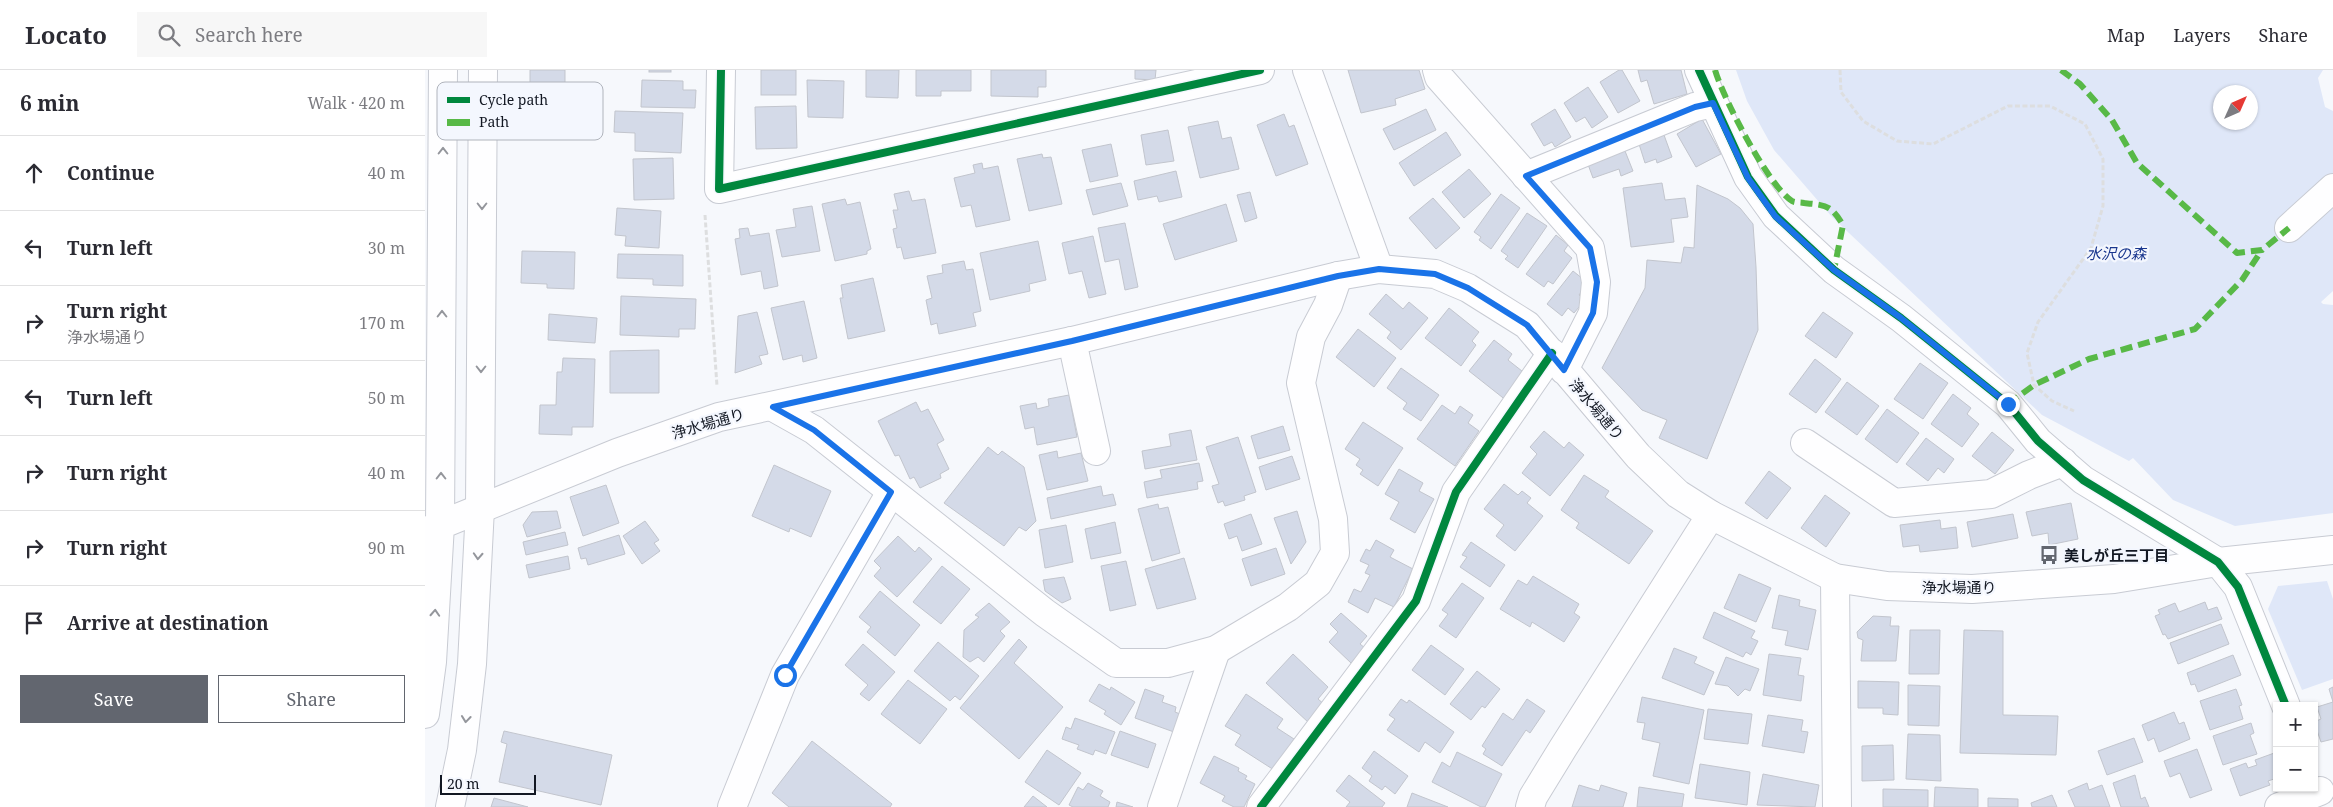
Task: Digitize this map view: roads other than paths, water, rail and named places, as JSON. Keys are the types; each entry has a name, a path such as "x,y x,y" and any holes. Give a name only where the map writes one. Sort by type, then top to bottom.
{"street":[{"path":"721,70 719,189 1260,70"},
{"path":"1307,70 1379,269"},
{"path":"1261,807 1416,601 1456,492 1593,313 1597,282 1590,248 1439,78 1437,70"},
{"path":"1699,70 1748,178 1775,216 1834,270 1901,318 2008,404 2038,441 2083,480 2217,562 2237,587 2284,702"},
{"path":"1526,176 1695,107 1713,103"},
{"path":"425,714 432,662 441,140"},
{"path":"450,807 462,750 472,664 480,508 483,140"},
{"path":"2289,228 2333,188"},
{"name":"浄水場通り","path":"433,528 617,453 719,417 773,407 1072,341 1338,276 1379,269 1435,274 1468,288 1527,325 1638,456 1678,494 1711,515 1835,578 1887,586 1972,589 2114,579 2217,562 2333,550"},
{"path":"773,407 814,430 1045,614 1116,663 1168,662 1216,650 1288,607 1318,583 1335,553 1333,519 1301,383 1311,337 1328,305 1338,276"},
{"path":"1072,341 1096,450"},
{"path":"1805,443 1894,503 1991,494 2029,475 2063,462"},
{"path":"732,807 785,675 891,492"},
{"path":"1530,807 1533,797 1563,748 1711,515"},
{"path":"1835,578 1837,807"},
{"path":"1162,807 1216,650"},
{"path":"2279,807 2320,791"}],"place":[{"name":"美しが丘三丁目","path":"2049,555"}],"park label":[{"name":"水沢の森","path":"2116,253"}]}
